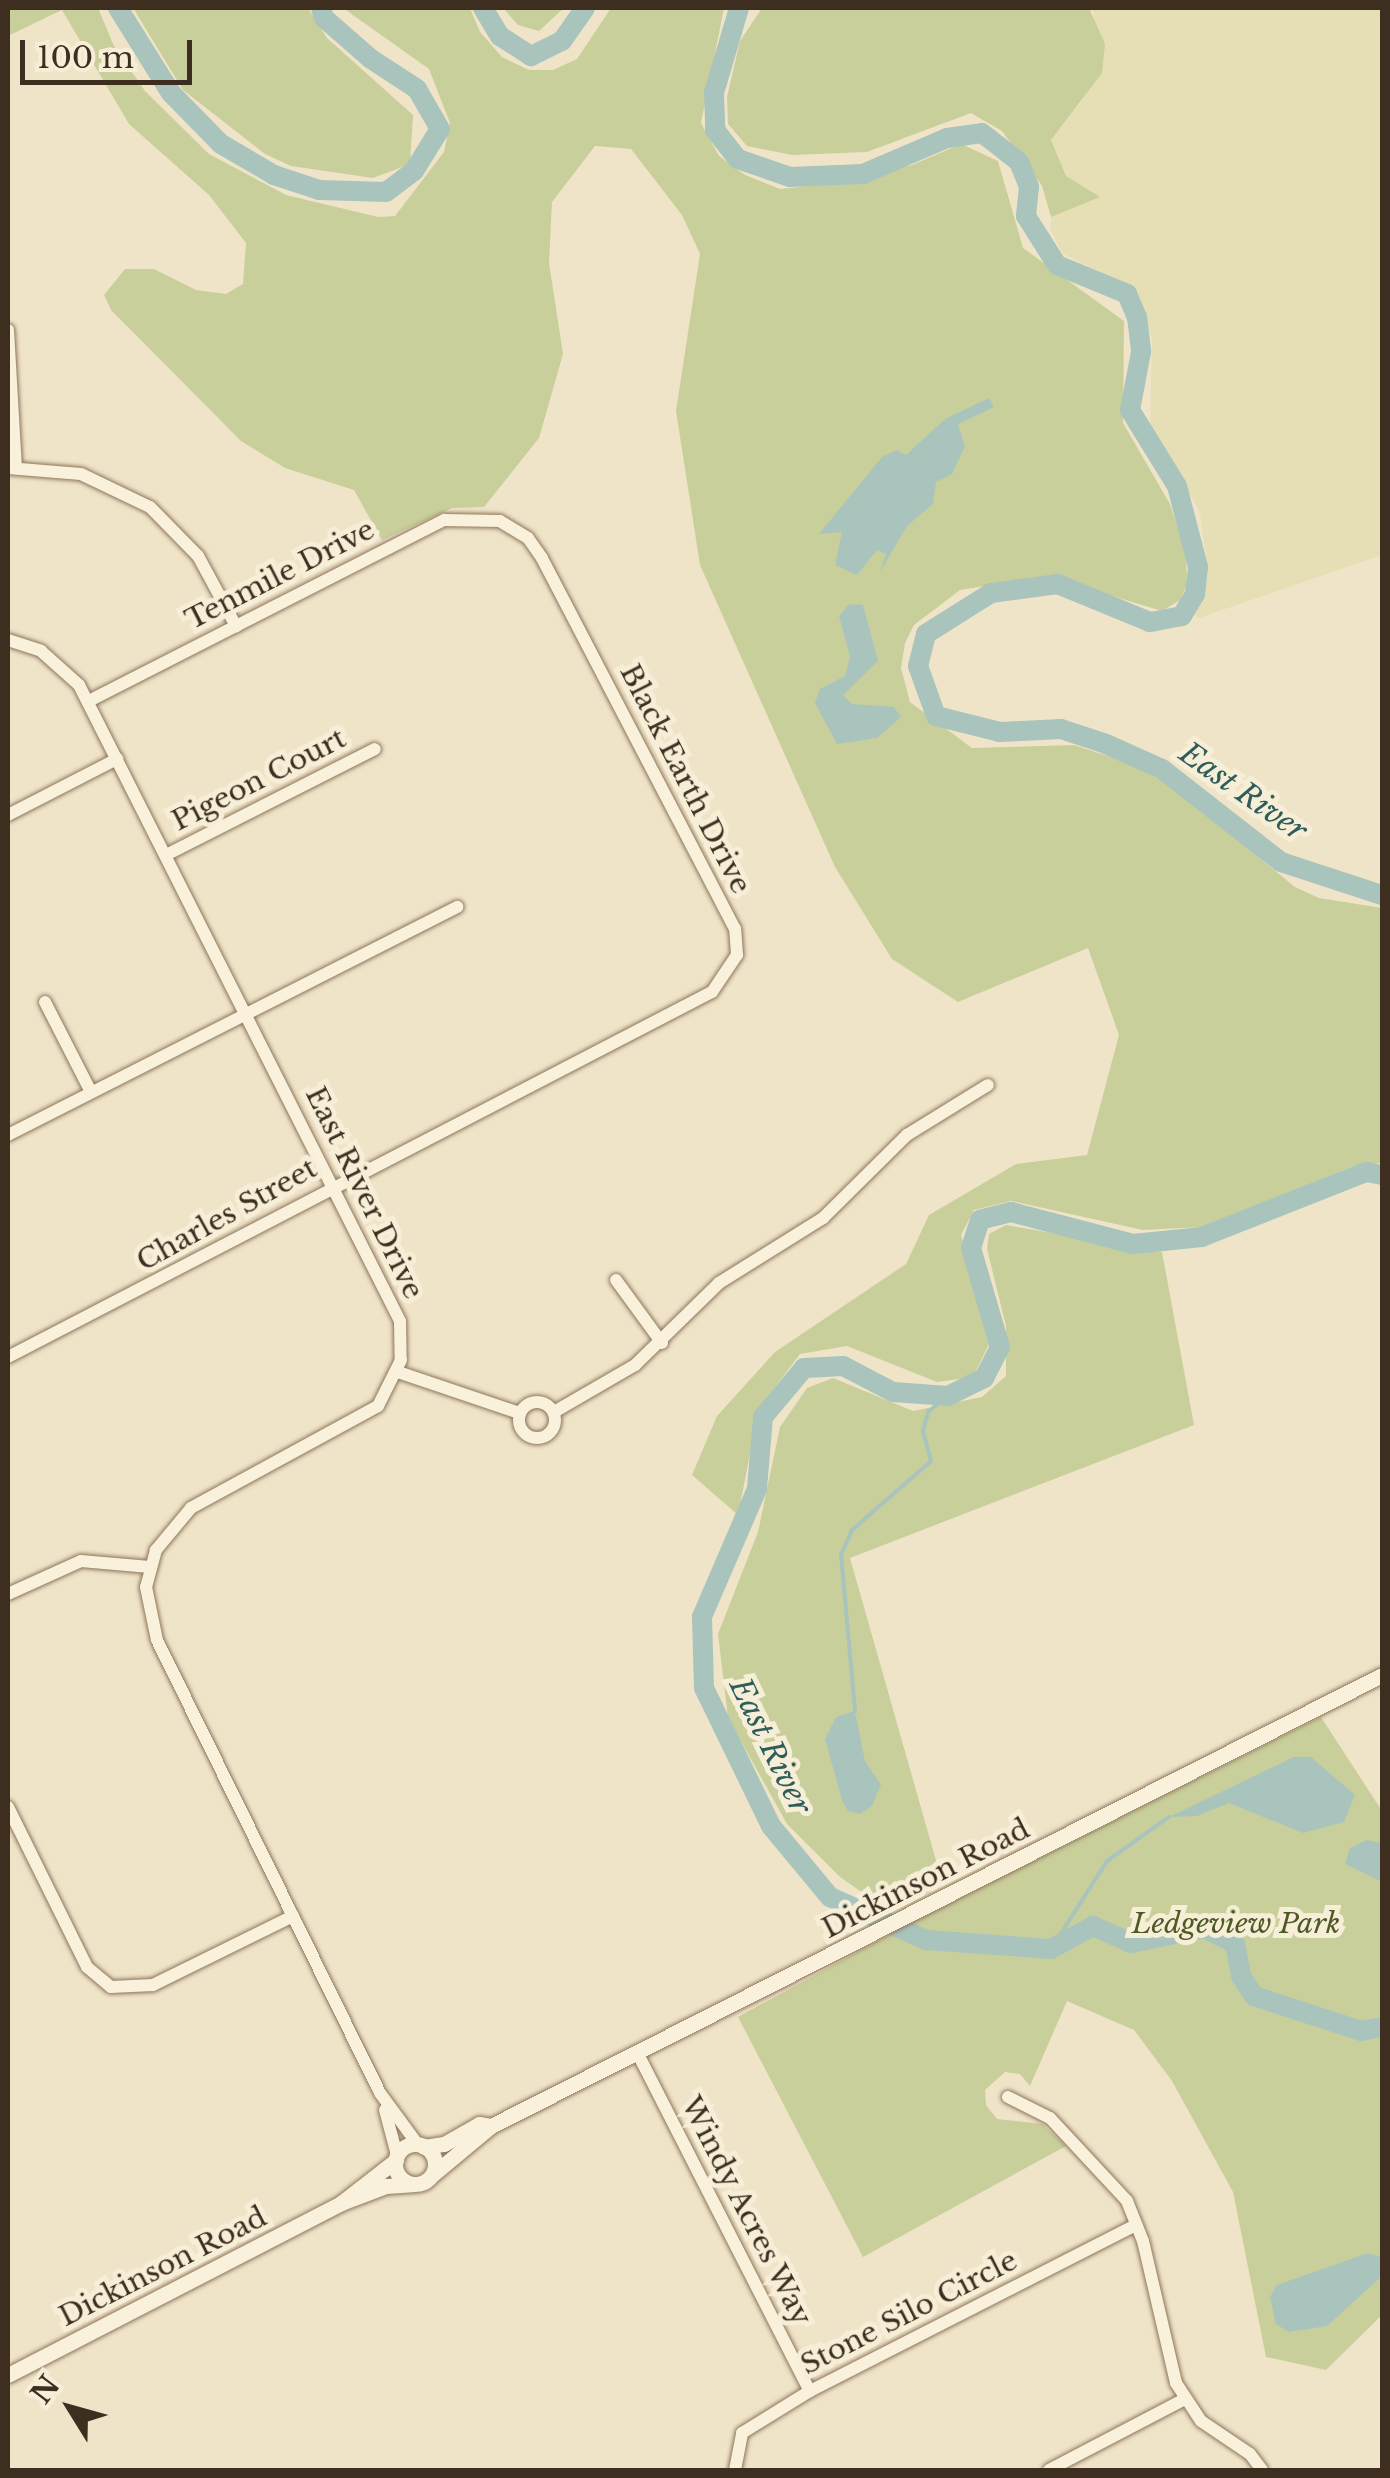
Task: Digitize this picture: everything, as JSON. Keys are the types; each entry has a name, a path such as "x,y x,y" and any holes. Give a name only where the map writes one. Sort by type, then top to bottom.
{"street":[{"path":"8,330 12,468 81,474 150,507 198,556 236,626"},
{"name":"Tenmile Drive","path":"88,701 444,520 500,520"},
{"name":"Black Earth Drive","path":"500,520 522,533 542,558 735,929 737,955 720,986 630,1033"},
{"name":"East River Drive","path":"8,640 56,661 88,701 400,1322 398,1372"},
{"name":"Pigeon Court","path":"166,855 375,749"},
{"path":"8,815 118,759"},
{"path":"8,1134 457,907"},
{"path":"45,1002 91,1092"},
{"name":"Charles Street","path":"8,1357 206,1259 332,1184 630,1033"},
{"path":"519,1414 518,1425 537,1439 550,1434 554,1412 662,1343 719,1283 823,1218 907,1135 988,1086"},
{"path":"616,1280 662,1343"},
{"path":"380,2094 435,2162 432,2176 414,2184 400,2176 380,2094 157,1640 147,1606 150,1567 165,1534 191,1508 366,1417 398,1372 519,1414 542,1402 554,1412"},
{"path":"8,1594 81,1561 150,1567"},
{"name":"Dickinson Road","path":"432,2176 491,2126 1382,1675"},
{"path":"8,1807 87,1967 111,1987 144,1988 293,1916"},
{"name":"Windy Acres Way","path":"638,2054 810,2391"},
{"path":"1008,2097 1050,2118 1088,2153 1126,2201 1185,2399 1200,2421 1250,2454 1262,2470"},
{"name":"Dickinson Road","path":"421,2146 444,2144 478,2124 491,2126"},
{"path":"397,2158 421,2146"},
{"name":"Dickinson Road","path":"340,2203 397,2158"},
{"name":"Dickinson Road","path":"8,2374 340,2203 386,2186 414,2184"},
{"name":"Stone Silo Circle","path":"734,2470 742,2434 810,2391 1136,2225"},
{"path":"1050,2470 1185,2399"}],"shaded area":[{"path":"1089,8 1382,8 1382,555 1199,618 1193,613 1208,577 1200,512 1150,426 1152,339 1144,314 1124,285 1062,253 1050,228 1051,217 1099,197 1066,176 1051,140 1081,102 1094,13"}],"green space":[{"path":"8,8 98,8 114,46 145,91 209,154 286,195 378,217 395,216 444,152 450,123 429,69 343,8 470,8 480,32 502,57 529,70 553,70 577,59 611,8 724,8 701,123 719,156 745,175 780,189 827,184 912,165 961,144 998,161 1023,248 1124,321 1123,423 1170,504 1186,554 1187,585 1180,600 1162,611 1046,576 960,590 914,625 905,643 901,668 910,702 972,748 1074,745 1135,765 1174,788 1295,887 1319,898 1382,908 1382,1163 1354,1166 1203,1227 1143,1230 1011,1201 974,1210 961,1235 990,1342 973,1377 937,1382 847,1346 800,1354 759,1408 738,1515 692,1475 717,1416 775,1352 906,1264 929,1215 1016,1164 1087,1155 1119,1035 1088,948 958,1002 892,959 835,867 700,565 676,411 700,254 682,215 631,149 595,146 552,202 549,263 563,354 539,438 484,507 452,508 382,540 354,490 285,468 241,441 111,310 104,295 125,269 154,269 196,290 226,294 243,284 246,243 209,195 129,124 62,10 8,36"},
{"path":"133,8 308,8 327,38 413,115 410,164 373,178 291,166 265,154 183,90"},
{"path":"503,8 564,8 539,31 518,25"},
{"path":"762,8 1089,8 1105,44 1102,73 1051,140 1066,176 1100,197 1051,217 1042,186 1002,131 971,113 867,152 792,155 747,146 728,124 727,97 740,41"},
{"path":"1006,1225 1162,1252 1194,1425 850,1558 943,1885 888,1910 840,1877 787,1824 728,1718 718,1634 758,1532 780,1427 807,1388 833,1378 913,1411 982,1397 1006,1376 1006,1326 987,1249 989,1234"},
{"name":"Ledgeview Park","path":"1321,1717 1382,1811 1382,2315 1326,2370 1266,2357 1233,2192 1172,2081 1134,2030 1067,2001 1030,2086 1020,2074 1005,2072 985,2090 986,2105 997,2119 1042,2124 1066,2146 863,2257 738,2017 909,1924"}],"water":[{"path":"989,398 994,407 958,424 965,446 952,474 936,482 933,504 907,526 880,572 886,554 877,550 857,575 835,565 842,532 819,534 882,457 897,450 906,455 945,419"},
{"path":"849,604 863,605 878,661 843,695 852,704 894,707 901,717 877,738 837,744 815,703 820,689 845,676 850,657 839,616"},
{"path":"855,1711 865,1761 881,1785 872,1806 860,1814 848,1811 842,1800 825,1739 836,1717"},
{"path":"1294,1757 1311,1757 1355,1795 1344,1822 1303,1833 1229,1803 1197,1816 1169,1817"},
{"path":"1367,1840 1382,1843 1382,1882 1345,1864 1350,1848"},
{"path":"1368,2253 1382,2257 1382,2276 1327,2326 1289,2332 1276,2324 1270,2297 1277,2285"}],"waterway":[{"name":"East River","path":"118,8 171,93 221,144 274,175 319,190 386,192 414,171 440,129 417,89 371,59 324,18 321,8"},
{"name":"East River","path":"483,8 500,36 531,56 562,41 585,8"},
{"name":"East River","path":"739,8 714,93 715,130 738,159 790,177 863,174 947,138 982,133 1019,162 1029,187 1026,216 1057,265 1127,294 1137,317 1141,352 1130,410 1177,486 1198,567 1195,594 1182,616 1150,622 1058,584 991,593 926,634 918,666 936,716 1000,732 1061,729 1106,744 1162,769 1281,862 1382,895"},
{"name":"East River","path":"1382,1175 1366,1172 1202,1237 1133,1244 1011,1212 980,1220 971,1248 1000,1347 984,1378 948,1396 893,1392 843,1366 804,1368 763,1417 757,1489 702,1617 704,1688 771,1826 830,1897 926,1940 1051,1949 1093,1926 1131,1943 1204,1928 1235,1944 1241,1976 1254,1996 1361,2031 1382,2027"},
{"path":"855,1711 841,1555 852,1530 931,1461 923,1431 928,1412 948,1396"},
{"path":"1051,1949 1107,1861 1169,1817"}]}
